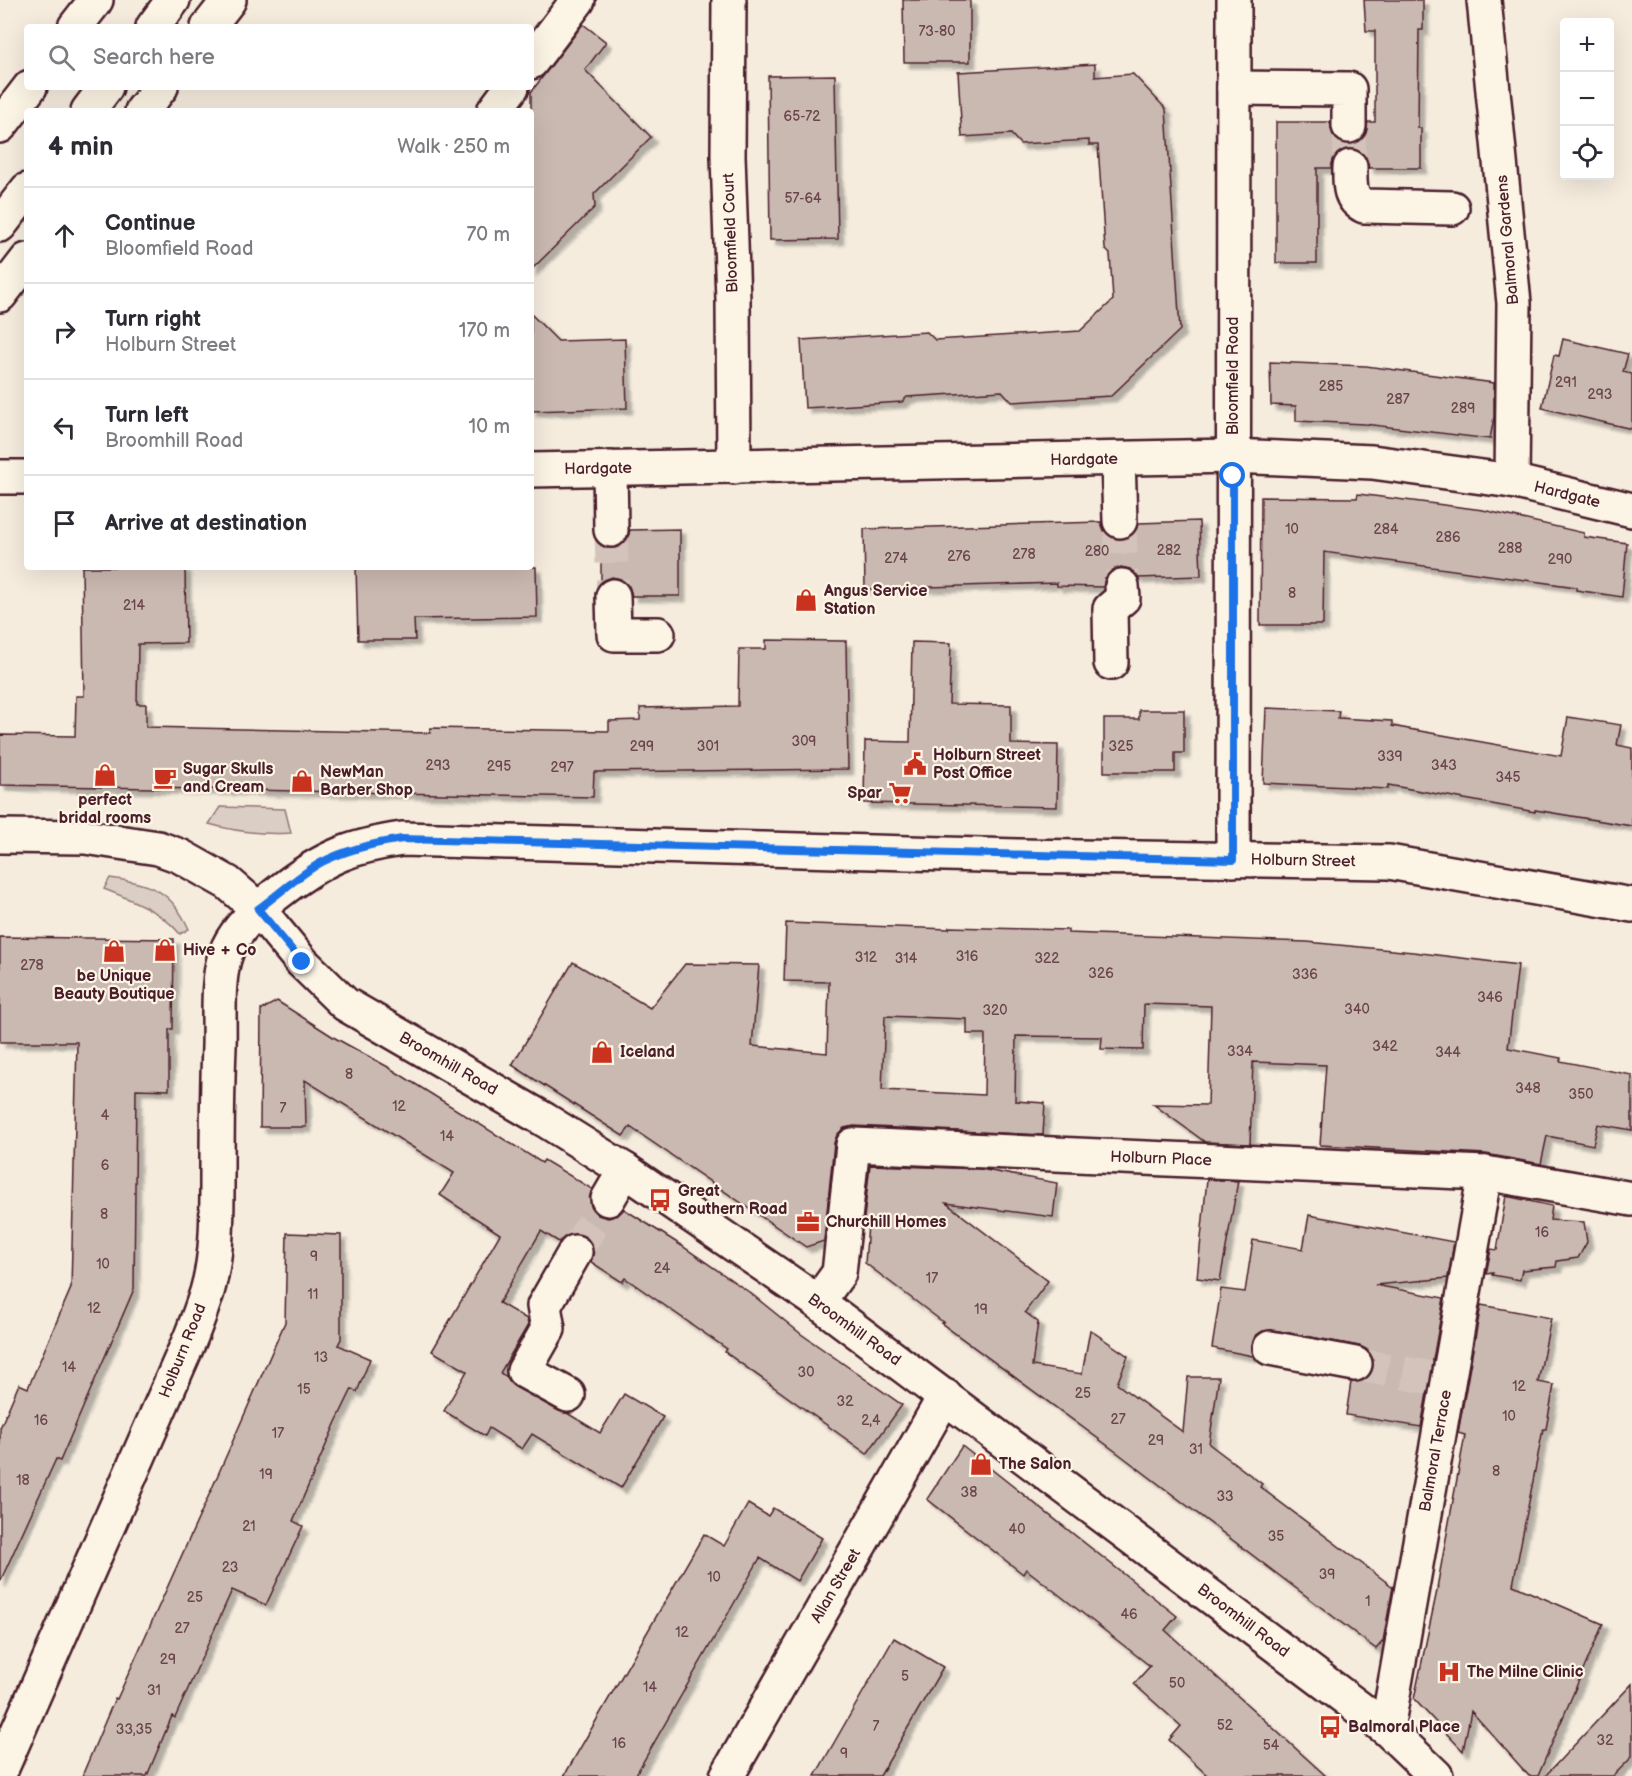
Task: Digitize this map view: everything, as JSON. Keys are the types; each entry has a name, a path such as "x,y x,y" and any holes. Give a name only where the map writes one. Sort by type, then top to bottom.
{"street":[{"path":"77,24 96,0"},
{"path":"155,24 173,0"},
{"path":"210,24 228,0"},
{"path":"534,58 578,0"},
{"name":"Bloomfield Court","path":"729,0 728,156 733,300 734,467"},
{"name":"Bloomfield Road","path":"1233,860 1234,0"},
{"name":"Balmoral Gardens","path":"1484,0 1514,303 1512,481"},
{"path":"1234,88 1349,89 1349,126"},
{"path":"0,126 28,90"},
{"path":"90,108 104,90"},
{"path":"144,108 159,90"},
{"path":"496,108 510,90"},
{"path":"1350,167 1350,191 1354,199 1364,206 1452,208"},
{"path":"0,225 24,194"},
{"path":"0,295 24,264"},
{"name":"Hardgate","path":"534,470 1232,456 1372,462 1512,481 1632,510"},
{"path":"1118,459 1120,522"},
{"path":"610,468 611,530"},
{"path":"0,477 24,477"},
{"path":"1111,663 1110,609 1123,598 1122,586"},
{"path":"613,596 614,634 658,634"},
{"path":"0,836 85,837 158,848 180,856 228,884 258,909"},
{"name":"Holburn Street","path":"258,909 320,864 342,853 372,844 402,839 1389,862 1632,905"},
{"name":"Broomhill Road","path":"258,909 316,978 345,1004 625,1170 818,1302 1387,1729 1437,1776"},
{"name":"Holburn Road","path":"0,1772 190,1339 208,1291 216,1232 221,968 234,935 258,909"},
{"name":"Holburn Place","path":"818,1302 839,1272 853,1145 1485,1173 1632,1199"},
{"path":"608,1199 625,1170"},
{"name":"Balmoral Terrace","path":"1387,1729 1440,1379 1485,1173"},
{"path":"568,1395 524,1371 548,1329 544,1306 575,1252"},
{"path":"1269,1348 1355,1364"},
{"name":"Allan Street","path":"727,1776 945,1396"}],"shaded area":[{"path":"220,807 285,809 291,833 250,832 209,824"},
{"path":"110,878 138,883 158,891 175,905 189,929 180,934 165,919 155,913 104,889"}],"building":[{"path":"903,0 970,0 970,62 904,62"},
{"path":"1364,0 1423,0 1423,30 1419,30 1418,128 1421,128 1421,168 1369,168 1366,157 1359,151 1350,148 1340,151 1334,158 1331,168 1317,168 1317,263 1276,263 1276,122 1330,122 1333,136 1339,142 1348,145 1358,142 1365,136 1368,122 1375,122 1375,31 1366,31"},
{"path":"583,24 606,42 585,70 651,137 594,194 595,207 534,267 534,108 531,108 531,92"},
{"path":"1095,64 1095,77 1133,74 1166,109 1180,330 1111,396 1012,402 1002,391 907,397 902,402 805,408 801,340 927,332 935,340 1080,331 1113,300 1110,254 1105,249 1098,145 1089,145 1089,140 1020,144 1011,134 962,137 958,72"},
{"path":"835,75 838,239 770,240 768,76"},
{"path":"534,317 558,341 625,339 627,408 534,411"},
{"path":"1563,339 1628,354 1623,372 1632,374 1632,429 1542,408 1554,355 1559,356"},
{"path":"1270,362 1366,366 1494,383 1494,417 1490,439 1364,424 1296,421 1296,406 1271,405"},
{"path":"1358,494 1483,510 1584,533 1584,537 1627,543 1622,597 1576,590 1576,587 1324,552 1323,625 1260,625 1261,497 1357,498"},
{"path":"1199,521 1201,576 1138,578 1130,569 1121,567 1111,571 1105,578 1103,587 1057,586 1057,583 865,589 864,529 1101,522 1104,531 1120,540 1130,537 1138,523"},
{"path":"680,529 680,596 632,596 629,586 621,579 612,577 601,583 601,545 611,549 620,546 627,540 630,530"},
{"path":"536,567 537,617 414,619 415,640 358,640 356,570 534,570"},
{"path":"82,570 185,570 186,643 138,644 137,704 146,704 146,727 430,733 430,728 609,731 609,721 640,720 640,708 738,706 739,649 766,649 766,640 846,641 848,769 594,772 593,797 0,785 0,735 75,736 76,696 84,696"},
{"path":"912,642 951,643 949,704 1011,705 1011,744 1058,745 1057,807 864,803 865,741 910,742"},
{"path":"1266,708 1339,711 1338,718 1392,721 1392,726 1561,756 1568,717 1621,725 1617,745 1632,748 1632,826 1535,810 1535,812 1388,785 1388,789 1263,783"},
{"path":"1139,710 1184,710 1184,753 1175,753 1175,772 1104,772 1104,719 1139,719"},
{"path":"786,923 949,929 949,927 1068,930 1068,933 1307,942 1518,965 1508,1048 1632,1075 1632,1130 1598,1124 1593,1145 1547,1136 1541,1164 1486,1154 1320,1145 1326,1065 1253,1062 1250,1144 1205,1142 1153,1104 1208,1105 1211,1006 1144,1004 1143,1050 1101,1049 1102,1037 1016,1036 1015,1101 1045,1103 1043,1135 854,1126 844,1128 837,1135 834,1143 824,1241 806,1247 630,1127 623,1136 512,1065 573,962 650,1008 685,964 759,965 752,1046 827,1053 829,982 784,981","holes":["885,1016 967,1019 967,1034 985,1034 984,1095 882,1090"]},
{"path":"0,937 174,939 173,1029 169,1029 169,1090 136,1089 134,1289 60,1461 56,1459 0,1582 0,1428 19,1384 28,1388 71,1288 77,1042 0,1042"},
{"path":"277,1001 542,1163 544,1160 592,1189 589,1199 592,1209 598,1215 608,1218 617,1216 624,1209 682,1246 749,1292 801,1334 902,1405 867,1454 725,1352 727,1349 625,1278 622,1282 591,1262 594,1251 585,1236 574,1233 559,1242 541,1231 499,1303 527,1319 528,1325 500,1373 507,1377 515,1387 567,1413 600,1433 624,1394 663,1417 621,1488 532,1434 522,1449 489,1428 485,1436 444,1411 467,1371 432,1351 500,1234 440,1195 454,1173 305,1080 306,1127 260,1127 261,1010"},
{"path":"870,1165 980,1169 1057,1183 1053,1217 946,1203 1048,1281 1025,1312 1038,1322 1032,1366 1082,1374 1090,1330 1128,1356 1117,1384 1183,1432 1188,1377 1219,1377 1209,1444 1262,1484 1260,1487 1393,1587 1383,1641 1376,1649 1119,1454 941,1323 943,1322 865,1263 868,1225 863,1227"},
{"path":"1207,1179 1238,1181 1220,1281 1197,1278"},
{"path":"1506,1196 1552,1206 1550,1220 1584,1222 1587,1242 1578,1258 1557,1261 1556,1267 1522,1270 1520,1280 1492,1275 1493,1273 1486,1274 1491,1249 1497,1250"},
{"path":"1309,1215 1454,1242 1448,1278 1375,1285 1444,1298 1421,1427 1346,1415 1351,1382 1362,1381 1370,1376 1373,1368 1372,1357 1368,1350 1359,1346 1273,1330 1263,1331 1255,1336 1252,1345 1253,1356 1212,1348 1221,1289 1245,1292 1253,1240 1303,1249"},
{"path":"287,1233 341,1235 341,1339 338,1345 370,1359 357,1392 352,1389 336,1422 293,1521 303,1526 266,1605 232,1590 175,1718 172,1716 147,1776 82,1776 285,1322"},
{"path":"1481,1305 1551,1318 1538,1382 1554,1385 1546,1429 1543,1429 1513,1585 1603,1624 1538,1776 1529,1776 1471,1711 1463,1751 1414,1699 1438,1586 1437,1588 1465,1435 1458,1433"},
{"path":"962,1446 1177,1616 1165,1630 1326,1776 1208,1776 1169,1740 1181,1726 1134,1684 1150,1666 1026,1569 1023,1574 927,1499"},
{"path":"748,1504 768,1516 773,1508 822,1538 797,1581 760,1558 635,1776 564,1776 704,1534 724,1546"},
{"path":"894,1638 943,1667 880,1776 815,1776"},
{"path":"1632,1684 1632,1757 1613,1776 1545,1776"}],"tunnel":[{"path":"1349,126 1350,167"},
{"path":"1120,521 1122,586"},
{"path":"611,530 613,596"},
{"path":"575,1252 608,1199"},
{"path":"1355,1364 1432,1378"}],"place":[{"name":"Angus Service Station","path":"806,600"},
{"name":"Holburn Street Post Office","path":"915,764"},
{"name":"perfect bridal rooms","path":"105,775"},
{"name":"Sugar Skulls and Cream","path":"165,778"},
{"name":"NewMan Barber Shop","path":"302,781"},
{"name":"Spar","path":"900,793"},
{"name":"Hive + Co","path":"165,950"},
{"name":"be Unique Beauty Boutique","path":"114,951"},
{"name":"Iceland","path":"602,1052"},
{"name":"Great Southern Road","path":"660,1200"},
{"name":"Churchill Homes","path":"808,1222"},
{"name":"The Salon","path":"981,1464"},
{"name":"The Milne Clinic","path":"1449,1672"},
{"name":"Balmoral Place","path":"1330,1727"}],"route":[{"path":"302,962 258,909 320,864 342,853 372,844 402,839 1233,860 1233,476"}]}
